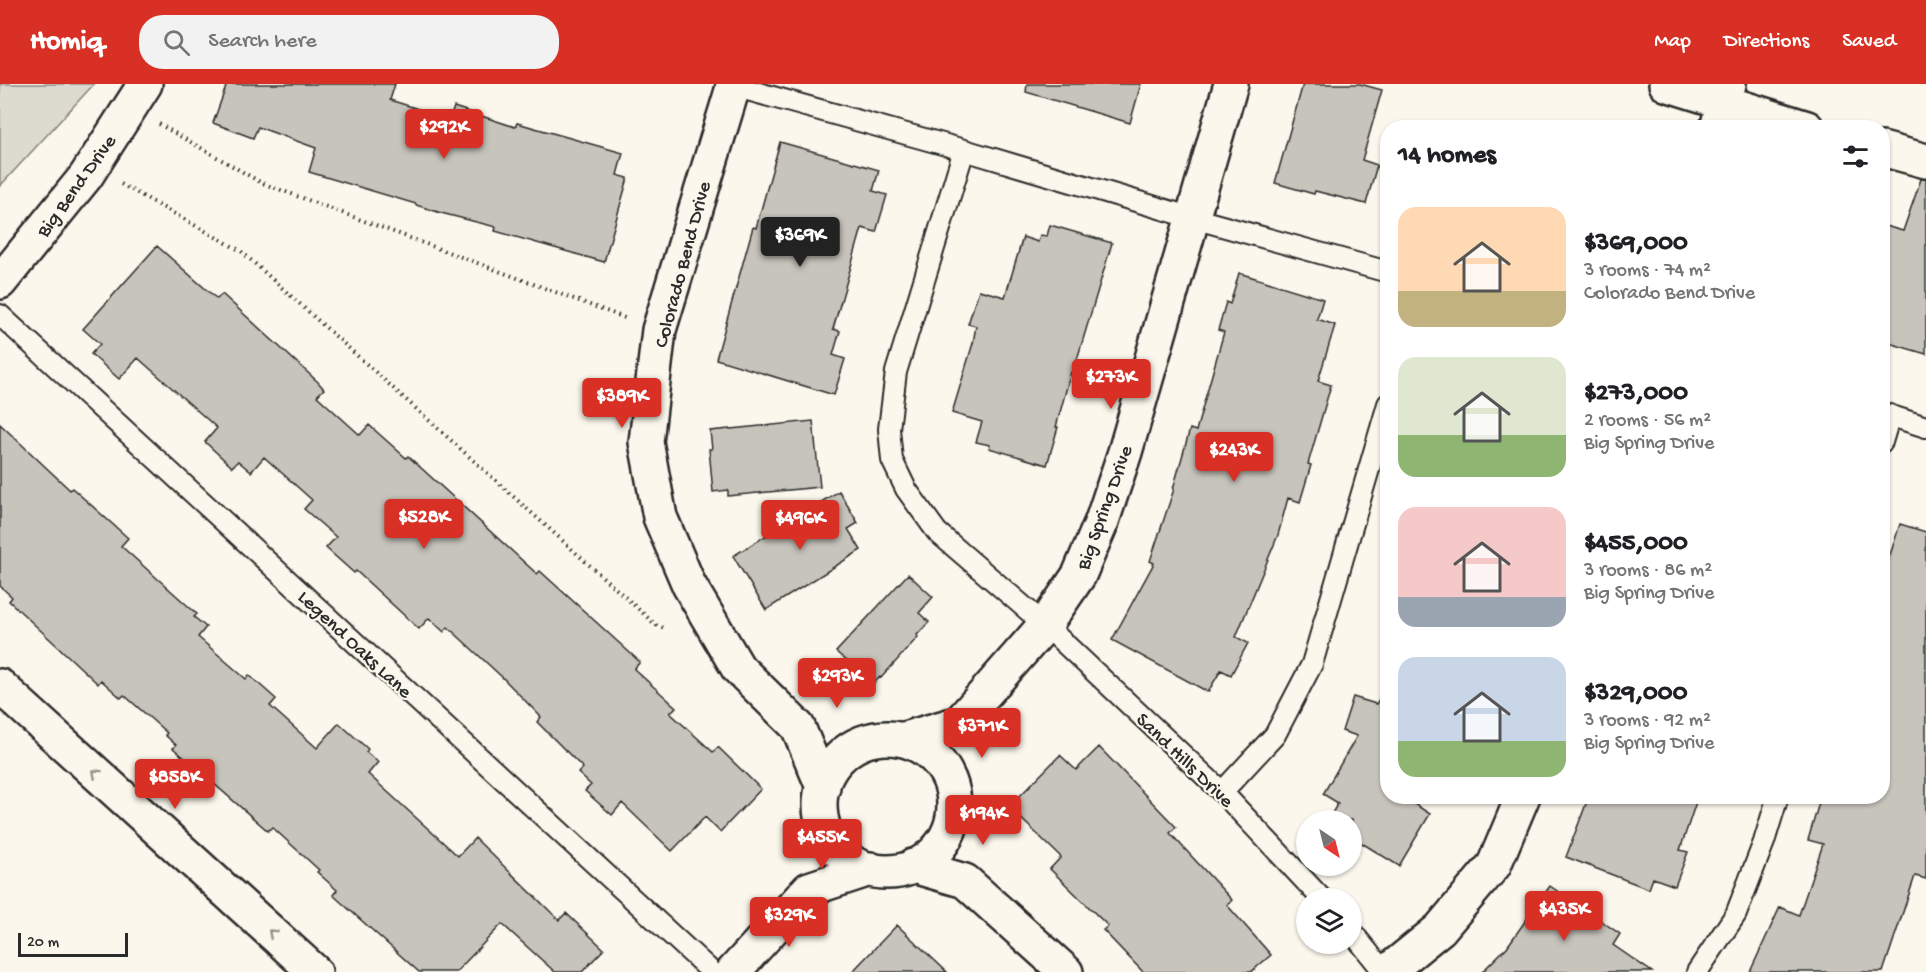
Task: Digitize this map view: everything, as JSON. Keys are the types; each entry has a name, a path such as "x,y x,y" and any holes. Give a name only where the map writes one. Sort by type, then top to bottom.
{"street":[{"name":"Big Spring Drive","path":"959,723 1045,625 1079,574 1102,521 1125,452 1231,84"},
{"path":"1666,84 1779,120"},
{"name":"Colorado Bend Drive","path":"731,85 659,330 646,442 660,517 689,585 738,668 798,727 823,787"},
{"name":"Big Bend Drive","path":"0,282 86,176 138,95"},
{"path":"1890,151 1926,161"},
{"path":"0,686 315,972"},
{"path":"904,739 959,723 952,824 965,881"},
{"path":"798,727 868,740 892,737 904,739 935,757 946,772 953,789"},
{"path":"868,740 848,751 832,767 823,787 820,808 825,830 832,843 843,855 856,864 870,869 892,872 913,866 930,856 943,841 952,824"},
{"path":"1386,972 1440,929 1494,865 1520,804"},
{"path":"733,972 809,889 825,830"},
{"path":"913,866 965,881 1066,972"},
{"path":"809,889 870,869"}],"lane":[{"path":"731,85 1380,270"},
{"name":"Sand Hills Drive","path":"964,150 896,372 889,429 892,460 906,489 937,532 1045,625 1222,792 1312,888"},
{"name":"Legend Oaks Lane","path":"0,315 712,972"},
{"path":"1890,415 1926,427"},
{"path":"1222,792 1275,735 1312,664 1380,431"},
{"path":"1697,972 1736,914 1764,842 1776,804"},
{"path":"1362,944 1386,972"}],"path":[{"path":"138,95 166,129 262,183 659,330"},
{"path":"94,164 126,187 241,251 638,609 656,625 663,628"}],"shaded area":[{"path":"0,84 94,84 0,186"}],"building":[{"path":"227,84 395,84 390,100 450,119 454,107 515,127 517,123 623,153 617,175 628,178 604,262 495,231 496,227 441,213 309,172 316,148 258,127 253,138 213,123"},
{"path":"1027,84 1141,84 1130,123 1026,92"},
{"path":"1303,84 1360,84 1382,90 1362,160 1377,165 1366,204 1315,191 1314,194 1275,183"},
{"path":"780,142 879,170 873,191 887,195 876,232 862,228 833,329 840,331 833,355 845,359 834,395 716,359 753,227 756,228"},
{"path":"1921,179 1926,179 1926,354 1890,343 1890,227 1903,231"},
{"path":"1050,225 1112,243 1073,373 1071,372 1047,465 976,442 982,422 952,413 973,343 976,326 968,324 979,290 1005,297 1023,237 1038,242 1040,235 1047,236"},
{"path":"157,246 217,299 222,294 318,382 324,389 317,396 360,435 369,425 406,458 408,456 537,574 540,571 640,662 634,669 676,707 670,713 713,752 718,747 761,789 720,832 705,817 672,851 622,803 612,815 585,791 591,785 578,773 583,768 537,722 541,717 503,678 448,627 444,632 429,618 419,629 356,571 354,573 326,548 336,537 304,509 312,500 264,457 251,472 238,461 232,467 205,442 217,428 138,358 119,379 91,354 100,344 83,329"},
{"path":"1239,273 1323,299 1317,319 1335,325 1318,381 1331,385 1308,464 1311,465 1300,502 1288,498 1278,535 1236,637 1248,643 1231,675 1221,670 1208,692 1112,640 1154,563 1150,561 1174,489 1190,429 1196,431 1224,332 1218,330 1226,302 1230,304"},
{"path":"813,421 820,487 728,496 728,490 713,492 709,449 712,449 710,431"},
{"path":"0,424 70,490 72,488 128,538 121,546 197,614 194,617 206,627 198,637 246,679 249,675 276,699 270,706 317,748 339,723 368,749 366,752 378,762 368,774 458,856 475,838 559,920 566,913 604,949 582,972 555,972 502,924 456,972 419,972 333,895 337,890 317,872 319,870 272,827 268,831 173,748 176,745 165,735 167,733 124,695 121,698 101,680 98,684 9,601 12,597 0,586"},
{"path":"839,491 858,523 848,529 861,550 766,610 733,556"},
{"path":"1900,524 1926,532 1926,879 1915,876 1883,972 1750,972 1780,907 1799,915 1823,844 1808,840 1819,804 1890,804 1890,555"},
{"path":"908,574 933,597 919,613 929,622 917,635 918,637 874,683 836,652"},
{"path":"1353,697 1376,704 1380,698 1380,804 1414,804 1430,814 1399,866 1362,843 1362,810 1334,810 1338,803 1323,794 1357,736 1342,731"},
{"path":"1099,747 1176,827 1170,833 1232,900 1227,905 1271,955 1251,972 1143,972 1103,930 1108,926 1050,869 1061,857 1009,807 1060,755 1076,770"},
{"path":"1586,804 1695,804 1680,850 1688,852 1675,886 1653,878 1649,889 1566,857"},
{"path":"1550,886 1620,934 1613,945 1652,972 1482,972 1507,947"},
{"path":"897,925 947,972 852,972"}]}
